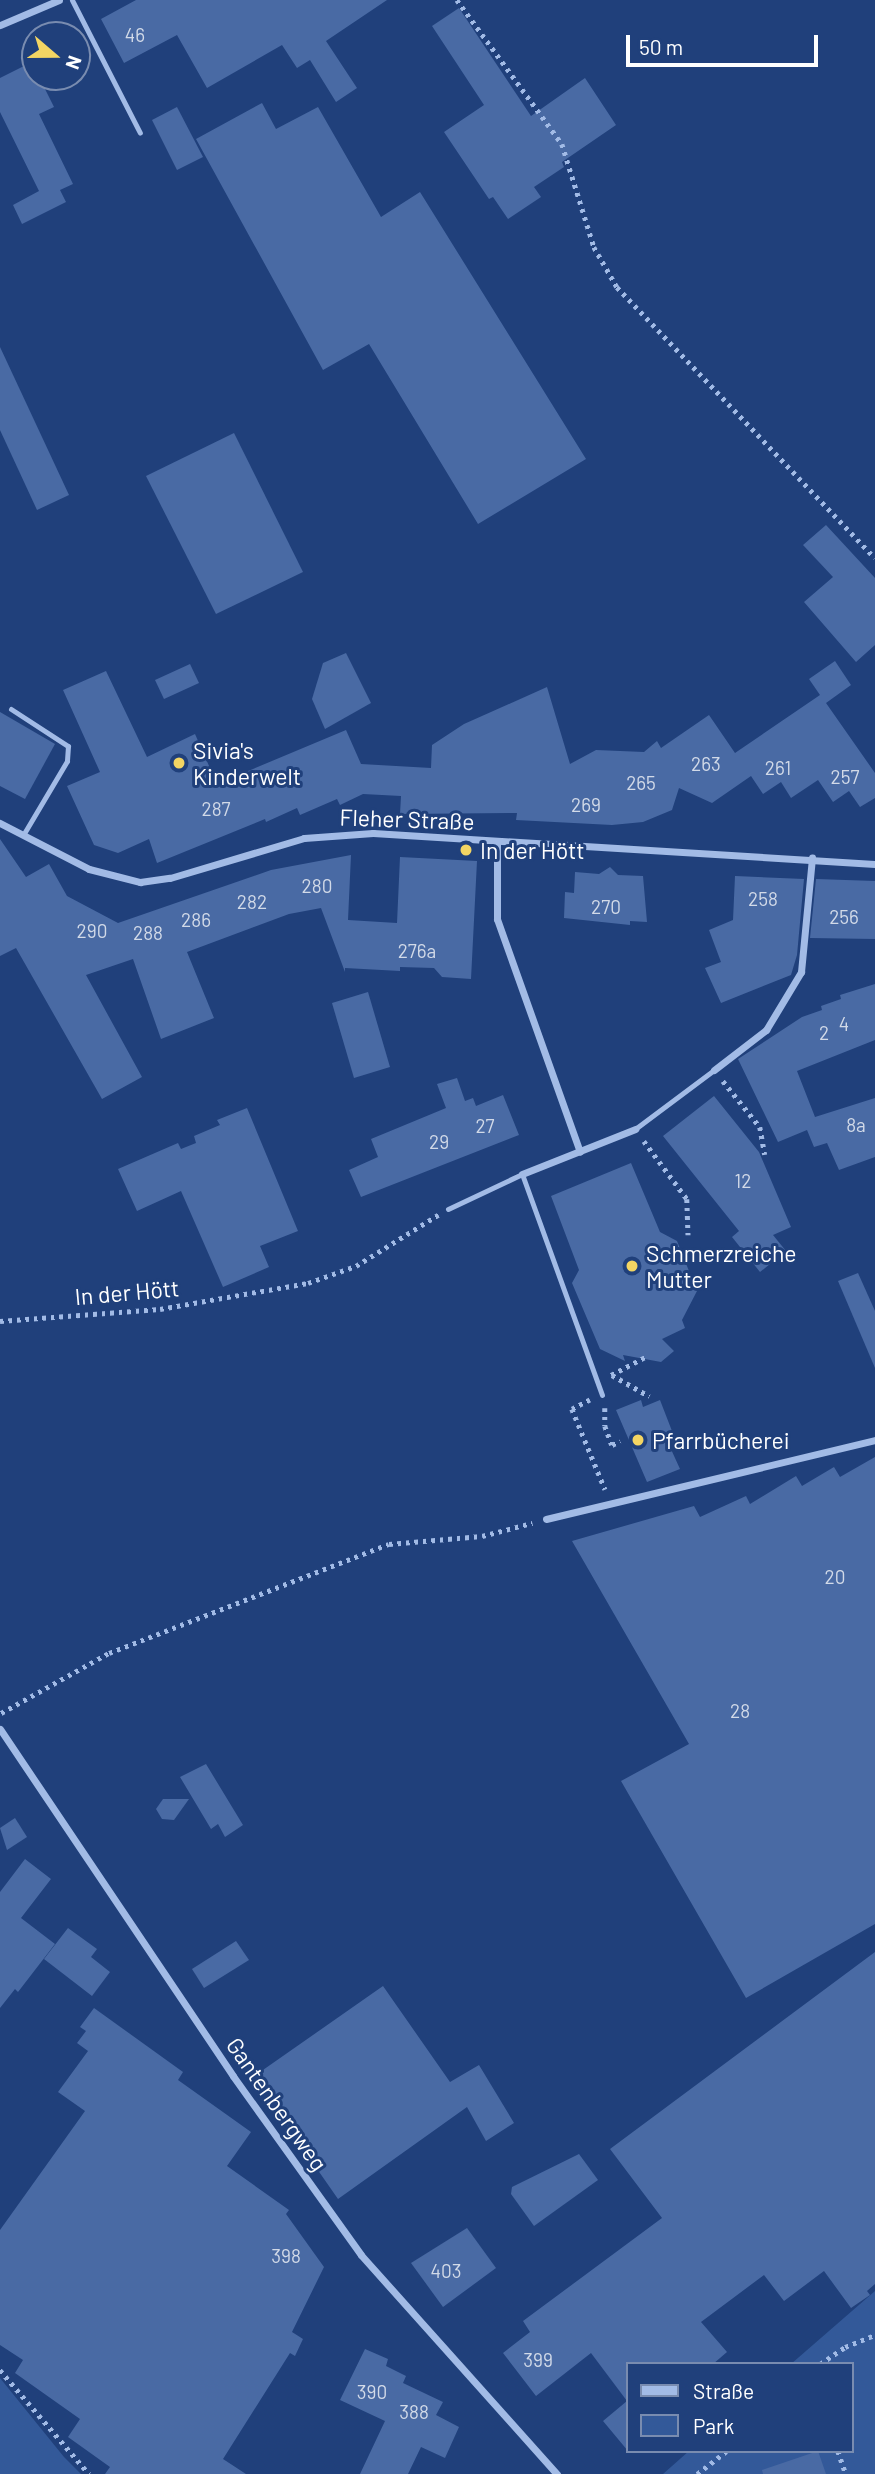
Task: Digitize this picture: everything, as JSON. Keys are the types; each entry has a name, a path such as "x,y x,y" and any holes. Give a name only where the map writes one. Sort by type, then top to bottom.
{"street":[{"path":"0,25 59,0"},
{"name":"Fleher Straße","path":"0,822 89,869 140,882 314,837 373,833 812,858 875,864"},
{"path":"497,841 497,919 580,1152"},
{"path":"714,1070 766,1030 801,972 812,858"},
{"path":"522,1174 635,1129"},
{"path":"546,1519 612,1506 875,1440"},
{"name":"Gantenbergweg","path":"0,1729 233,2076 360,2255 557,2474"}],"lane":[{"path":"72,0 140,134"},
{"path":"11,709 68,746 67,761 23,835"},
{"path":"635,1129 714,1070"},
{"path":"447,1209 522,1174 602,1395"}],"path":[{"path":"457,0 562,144 594,247 617,287 875,558"},
{"path":"714,1070 760,1127 765,1155"},
{"path":"635,1129 687,1199 688,1235"},
{"name":"In der Hött","path":"0,1321 160,1310 308,1283 355,1266 447,1209"},
{"path":"597,1382 647,1356"},
{"path":"611,1375 649,1396"},
{"path":"612,1506 572,1409 602,1395 612,1445 620,1441"},
{"path":"0,1713 109,1653 389,1544 482,1536 546,1519"},
{"path":"823,2362 845,2347 875,2335"},
{"path":"0,2370 89,2474"},
{"path":"697,2474 723,2453"},
{"path":"839,2453 846,2474"}],"green space":[{"path":"875,2291 875,2474 663,2474 687,2453 854,2453 854,2362 793,2362"},
{"path":"0,2378 64,2457 81,2474 0,2474"}],"building":[{"path":"136,0 387,0 326,41 357,88 336,102 310,60 297,68 282,45 207,88 177,35 124,63 101,19"},
{"path":"459,8 531,116 585,78 616,125 562,162 564,167 534,187 541,197 508,219 493,197 489,199 444,132 484,105 432,26"},
{"path":"21,68 21,91 46,91 54,107 39,114 73,184 60,190 66,202 22,224 13,205 39,191 0,112 0,78"},
{"path":"262,103 276,129 318,107 381,217 420,192 586,459 478,524 369,344 323,370 196,139"},
{"path":"177,107 203,157 177,170 152,120"},
{"path":"0,347 69,495 37,510 0,430"},
{"path":"234,433 303,572 216,614 146,476"},
{"path":"826,525 875,578 875,645 856,662 804,602 833,577 803,545"},
{"path":"346,653 371,703 325,729 312,699 323,663"},
{"path":"835,661 851,685 826,703 875,773 875,798 860,807 849,791 833,802 818,780 791,798 781,782 763,794 751,776 712,803 679,788 672,810 643,822 612,825 516,820 517,813 400,814 401,796 363,794 340,805 337,799 300,815 297,808 157,863 149,839 118,853 94,845 67,786 100,772 63,690 106,671 147,757 195,734 217,784 346,730 361,764 431,768 432,745 464,724 547,687 570,764 596,750 644,752 657,741 661,748 709,715 735,753 820,695 809,679"},
{"path":"190,664 199,683 164,699 155,680"},
{"path":"0,712 55,744 25,799 0,786"},
{"path":"0,839 26,877 49,864 67,896 118,923 271,870 351,855 348,920 397,923 400,857 477,861 471,979 442,977 434,968 400,967 400,971 345,968 345,972 321,908 289,914 187,952 214,1018 161,1039 133,959 86,975 142,1077 102,1099 16,948 0,956"},
{"path":"610,867 618,875 643,876 647,922 630,921 630,925 564,918 565,892 574,893 575,872 599,874"},
{"path":"735,876 804,879 797,955 791,975 721,1003 705,968 721,962 709,930 733,920"},
{"path":"816,879 875,881 875,939 810,938"},
{"path":"875,984 875,1040 797,1071 815,1117 875,1098 875,1157 839,1170 827,1143 814,1147 807,1130 778,1142 738,1059 802,1017 841,999 840,995"},
{"path":"368,992 390,1067 354,1078 332,1003"},
{"path":"457,1078 465,1101 473,1098 476,1106 503,1095 519,1135 361,1197 349,1170 378,1157 371,1139 446,1108 437,1084"},
{"path":"714,1096 759,1152 791,1227 773,1235 786,1251 760,1272 732,1237 739,1231 663,1136"},
{"path":"247,1108 298,1231 260,1246 269,1267 223,1287 181,1191 137,1211 118,1169 178,1143 181,1149 196,1143 194,1136 220,1125 217,1120"},
{"name":"Schmerzreiche Mutter","path":"631,1163 660,1232 677,1241 697,1291 682,1320 685,1328 662,1339 674,1351 661,1362 623,1355 625,1361 600,1349 572,1283 579,1270 551,1196"},
{"path":"858,1273 875,1311 875,1368 838,1281"},
{"path":"641,1400 643,1407 660,1400 677,1444 670,1447 680,1469 647,1482 616,1410"},
{"path":"875,1457 875,1924 746,1998 621,1781 689,1744 572,1541 694,1506 700,1517 746,1496 750,1504 796,1476 802,1486 834,1467 840,1477"},
{"path":"206,1764 243,1825 225,1837 218,1824 211,1829 180,1777"},
{"path":"163,1799 189,1799 174,1820 162,1819 156,1809"},
{"path":"15,1818 27,1837 7,1850 0,1828"},
{"path":"25,1859 51,1879 21,1918 55,1944 18,1992 15,1989 0,2008 0,1892"},
{"path":"68,1928 97,1949 91,1957 110,1972 92,1996 44,1959"},
{"path":"236,1941 249,1960 204,1988 192,1969"},
{"path":"875,1952 875,2284 867,2291 870,2295 851,2308 824,2271 784,2301 764,2275 701,2322 727,2352 715,2362 626,2362 626,2400 591,2353 536,2396 503,2353 530,2332 523,2321 662,2218 610,2149"},
{"path":"383,1986 450,2082 479,2065 514,2123 486,2141 467,2107 338,2199 253,2077"},
{"path":"94,2008 183,2072 178,2080 251,2132 227,2166 289,2210 286,2214 324,2267 292,2332 303,2339 295,2356 290,2353 223,2459 246,2474 105,2474 110,2467 68,2437 80,2419 15,2373 23,2360 0,2345 0,2230 85,2111 58,2092 88,2051 77,2043 86,2031 80,2027"},
{"path":"579,2154 598,2180 534,2226 511,2194 512,2187"},
{"path":"467,2228 496,2268 443,2307 411,2263"},
{"path":"365,2349 388,2359 386,2366 406,2376 403,2383 443,2402 436,2415 459,2427 445,2458 421,2447 408,2474 360,2474 385,2421 340,2400"},
{"path":"626,2402 626,2449 603,2421"},
{"path":"819,2453 826,2474 763,2474 762,2470"}],"place":[{"name":"Sivia's Kinderwelt","path":"179,763"},
{"name":"In der Hött","path":"466,850"},
{"name":"Schmerzreiche Mutter","path":"632,1266"},
{"name":"Pfarrbücherei","path":"638,1440"}]}
